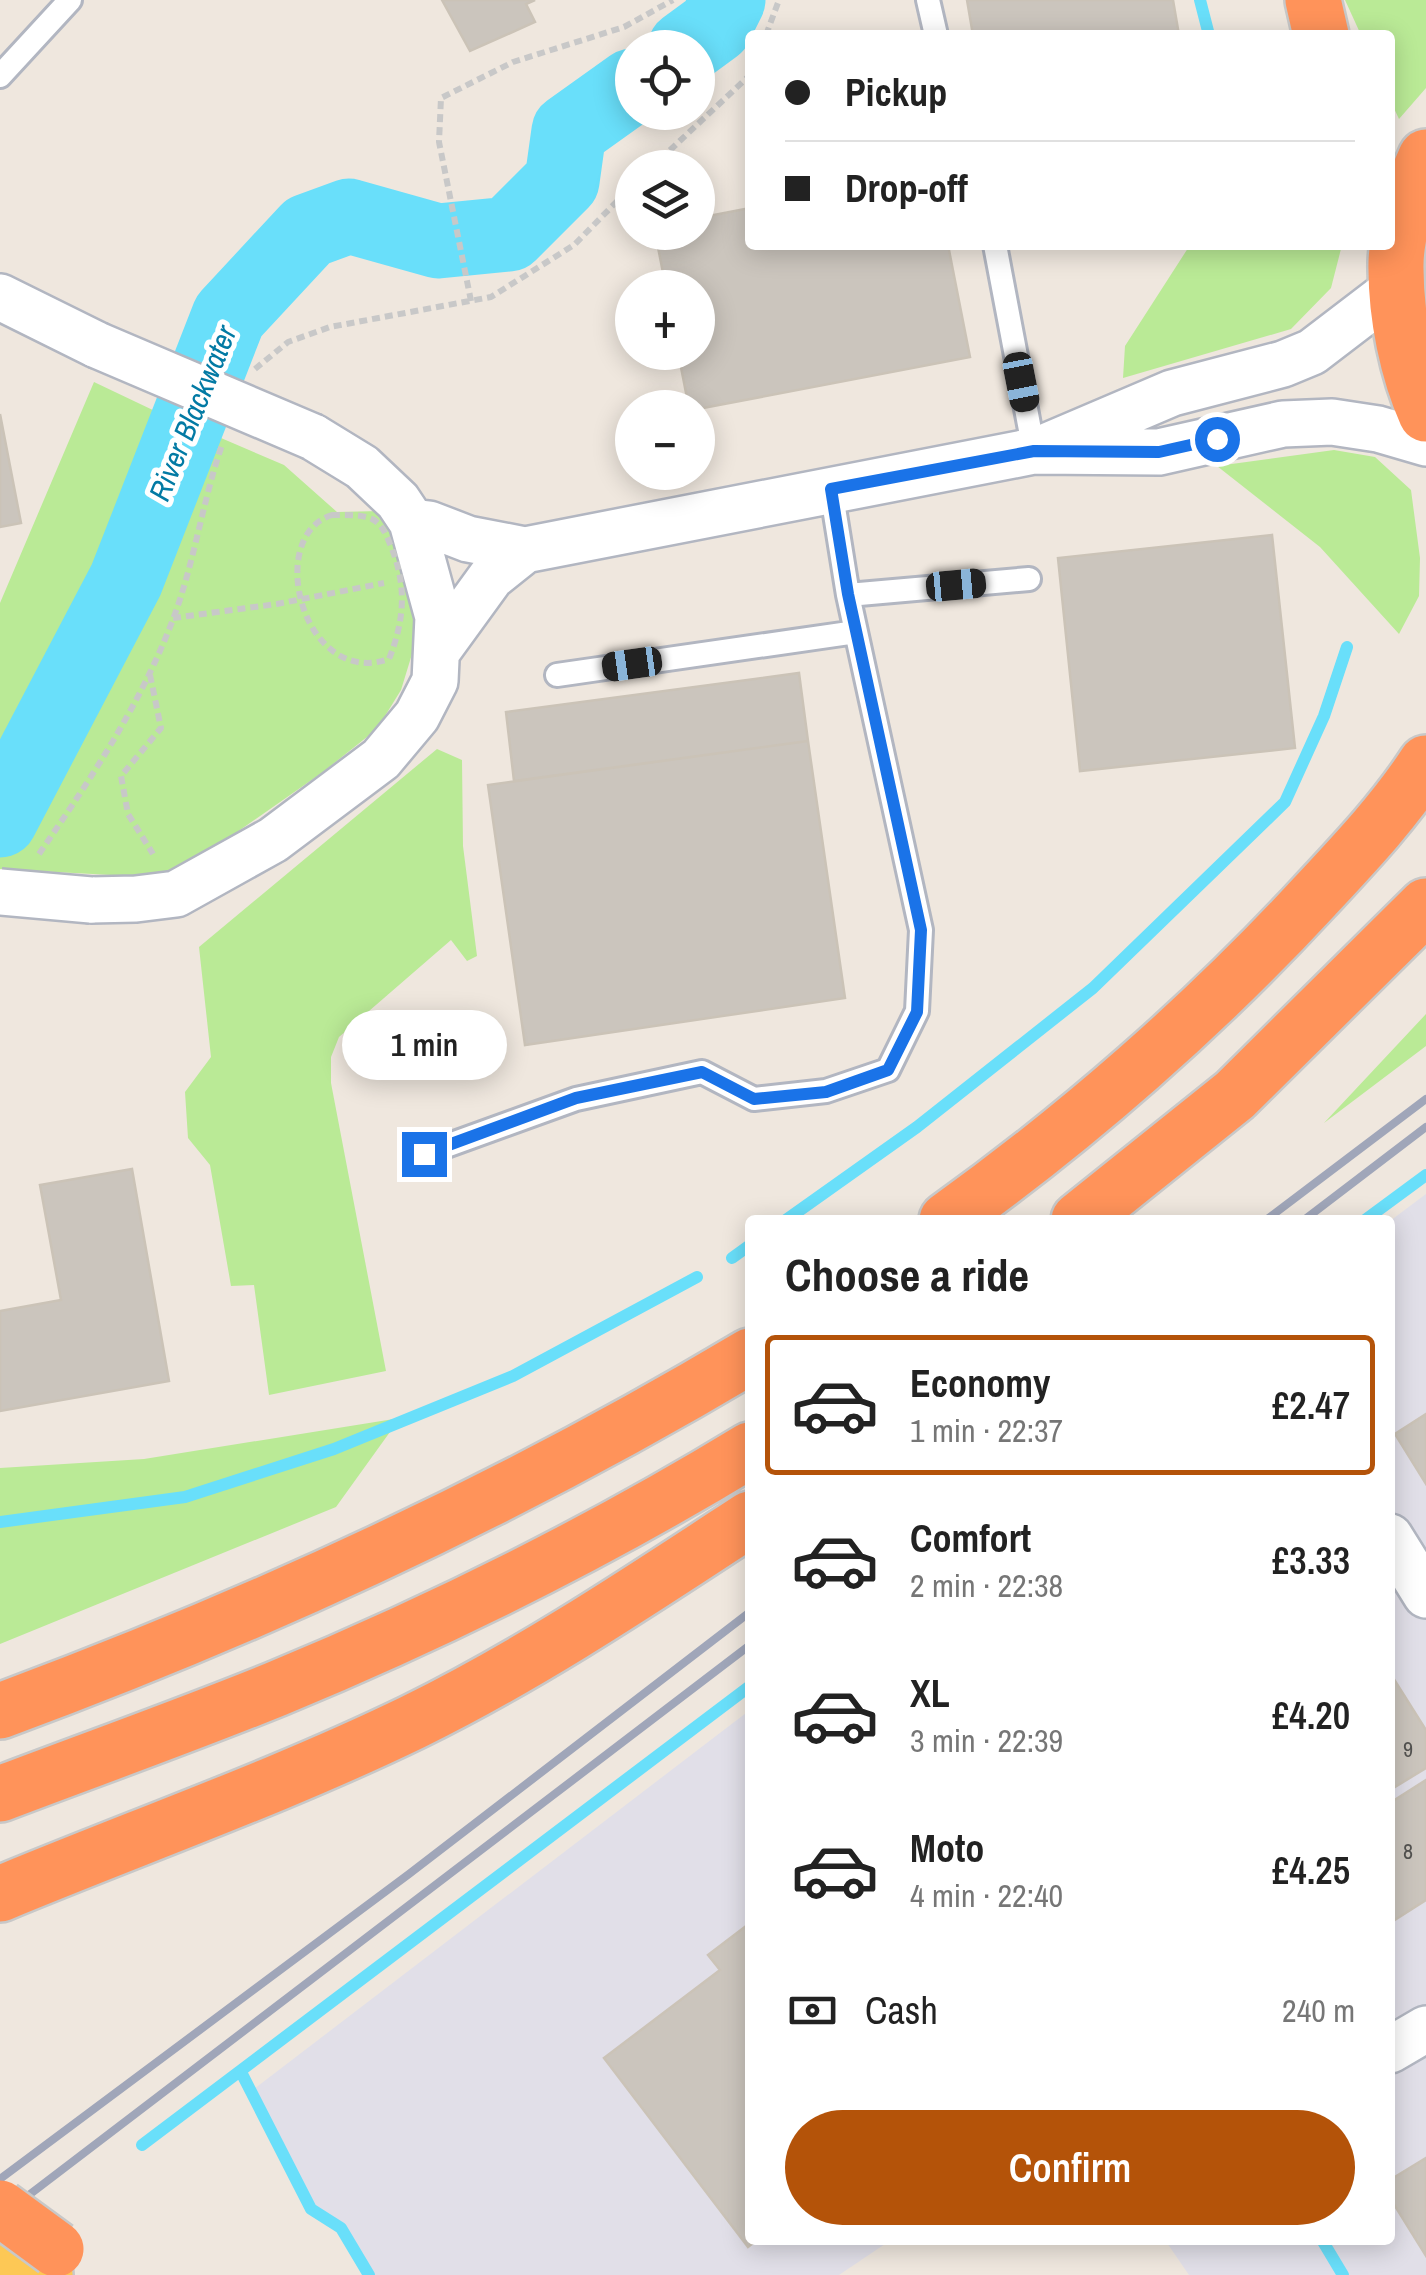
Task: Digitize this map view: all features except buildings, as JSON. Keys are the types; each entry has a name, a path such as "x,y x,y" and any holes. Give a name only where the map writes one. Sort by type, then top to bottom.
{"highway":[{"path":"1313,0 1320,30"},
{"path":"1426,157 1408,203 1392,267 1412,374 1426,414"},
{"path":"954,1215 1029,1158 1256,960 1401,802 1426,762"},
{"path":"1085,1215 1235,1095 1426,906"},
{"path":"0,1710 231,1619 394,1547 641,1421 745,1359"},
{"path":"0,1794 275,1689 433,1620 656,1507 745,1453"},
{"path":"0,1894 162,1830 412,1722 581,1630 745,1522"},
{"path":"0,2208 43,2262"}],"street":[{"path":"1034,451 1172,393 1283,364 1312,352 1392,267"},
{"path":"0,297 97,345 312,437 362,467 398,500 412,522 415,577 438,617 435,681 417,716 382,759 273,840 176,894 90,900 15,881"},
{"path":"412,522 525,550 1034,451 1159,452 1282,424 1332,422 1378,429 1426,443"},
{"path":"438,650 491,577 525,550"},
{"path":"1395,1545 1426,1595"},
{"path":"1395,2047 1426,2029"}],"lane":[{"path":"0,76 70,0"},
{"path":"928,0 935,30"},
{"path":"996,250 1034,451"},
{"path":"424,1154 576,1098 702,1072 754,1099 826,1092 888,1070 917,1012 921,930 848,594 831,489"},
{"path":"848,594 1029,578"},
{"path":"557,675 856,632"}],"path":[{"path":"470,302 439,142 441,98 513,62 624,27 673,0"},
{"path":"768,30 779,0"},
{"path":"670,150 745,81"},
{"path":"250,383 256,367 288,342 330,327 491,297 574,245 615,203"},
{"path":"15,881 104,761 150,674 173,618 228,432"},
{"path":"332,514 374,520 415,577 389,659 369,666 343,658 325,645 311,626 297,580 307,530 318,519 332,514"},
{"path":"173,618 415,577"},
{"path":"150,674 161,728 121,776 128,814 160,866"}],"shaded area":[{"path":"1426,1194 1426,2275 1189,2275 1168,2245 1395,2245 1395,1217"},
{"path":"745,1714 745,2245 884,2245 839,2275 367,2275 356,2247 341,2229 326,2226 318,2217 250,2092"}],"green space":[{"path":"1345,0 1426,0 1426,88 1399,119 1395,111 1395,30 1359,30"},
{"path":"1187,250 1341,250 1331,288 1291,329 1123,378 1125,346"},
{"path":"94,382 178,422 118,578 0,807 0,603"},
{"path":"193,426 284,465 337,512 380,511 413,562 420,628 401,690 377,729 323,772 190,865 148,877 0,869 0,834 148,549"},
{"path":"1334,450 1375,457 1411,490 1420,558 1419,596 1399,634 1320,547 1217,466"},
{"path":"437,749 462,760 463,846 477,956 467,961 451,940 339,1037 331,1057 331,1083 386,1371 269,1395 254,1285 231,1286 210,1165 188,1138 185,1092 211,1057 199,947"},
{"path":"1426,1014 1426,1046 1324,1123"},
{"path":"400,1418 336,1507 0,1644 0,1468 144,1459"}],"waterway":[{"name":"River Blackwater","path":"710,30 728,0"},
{"path":"1200,0 1208,30"},
{"name":"River Blackwater","path":"0,820 126,580 229,316 308,231 349,216 438,241 509,234 562,181 569,131 615,98"},
{"path":"793,1215 917,1127 1093,988 1285,802 1324,716 1347,647"},
{"path":"1372,1215 1426,1175"},
{"path":"732,1258 745,1249"},
{"path":"0,1522 185,1497 334,1449 513,1376 697,1277"},
{"path":"142,2145 745,1690"},
{"path":"241,2072 311,2209 341,2228 369,2275"},
{"path":"1325,2245 1343,2275"}],"railway":[{"path":"1273,1215 1426,1099"},
{"path":"1311,1215 1426,1127"},
{"path":"0,2179 409,1874 745,1616"},
{"path":"0,2217 745,1649"}],"route":[{"path":"424,1154 576,1098 702,1072 754,1099 826,1092 888,1070 917,1012 921,930 848,594 831,489 1034,451 1159,452 1217,439"}]}
